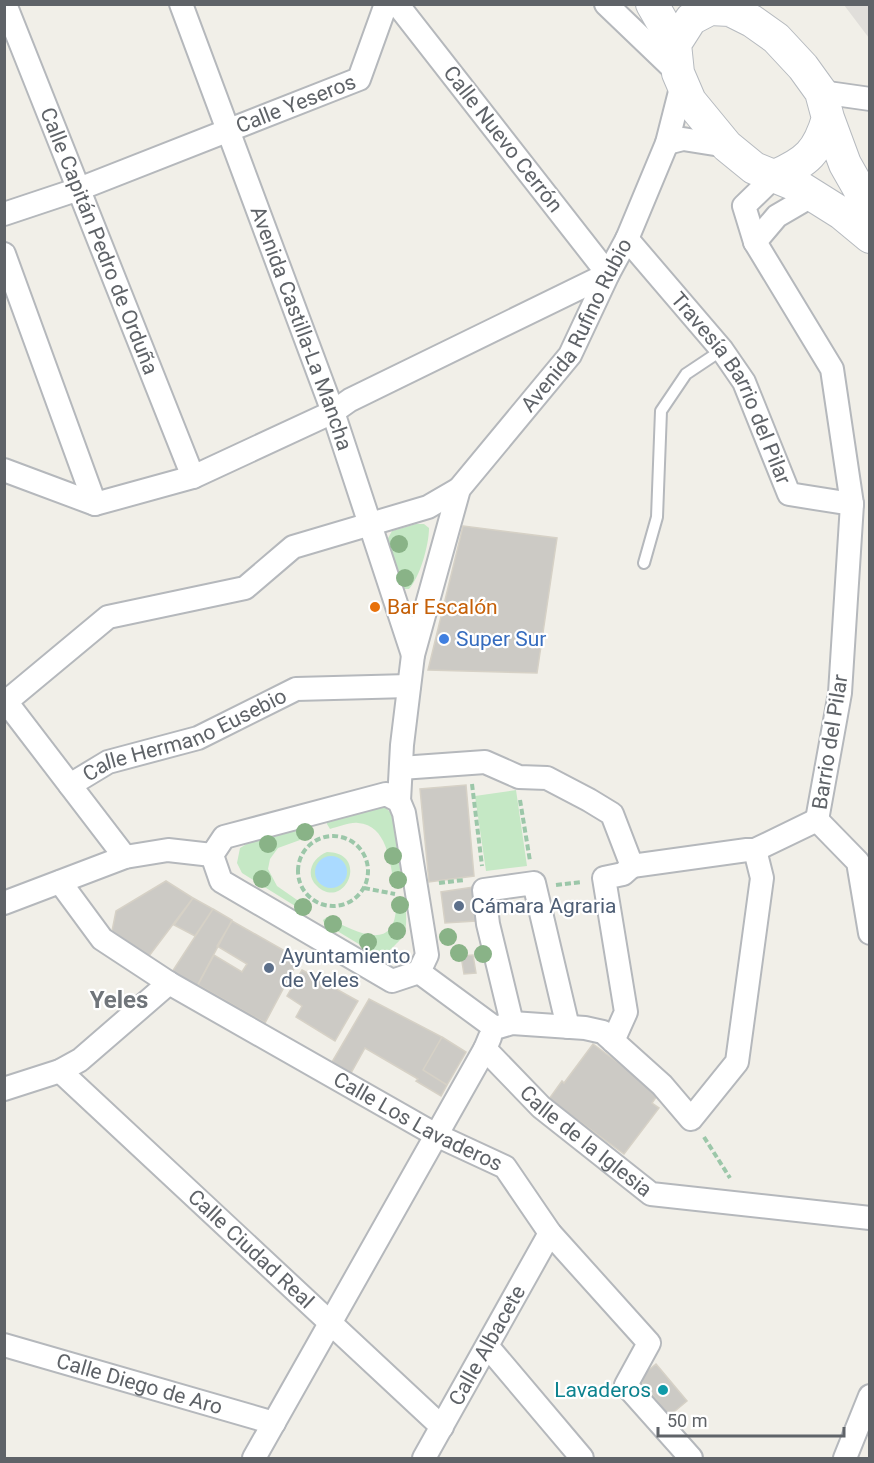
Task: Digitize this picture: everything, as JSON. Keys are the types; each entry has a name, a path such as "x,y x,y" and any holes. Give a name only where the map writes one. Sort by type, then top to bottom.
{"main road":[{"path":"652,4 690,101 727,146 754,168 798,186 813,195 841,213 870,237"},
{"path":"678,67 691,19 710,9 739,10 776,38 803,67 825,105 845,164 870,208"},
{"path":"775,176 796,167 808,158 821,139 825,105"}],"street":[{"name":"Calle Capitán Pedro de Orduña","path":"5,4 193,477"},
{"name":"Avenida Castilla-La Mancha","path":"181,4 333,412 413,655"},
{"name":"Calle Yeseros","path":"4,214 79,189 359,79 386,4"},
{"name":"Calle Nuevo Cerrón","path":"397,4 608,274"},
{"path":"606,4 678,67"},
{"name":"Avenida Rufino Rubio","path":"6,700 108,617 245,588 293,547 428,507 459,489 570,355 627,239 667,143 678,67"},
{"path":"825,105 870,99"},
{"path":"667,143 683,139 727,146"},
{"name":"Barrio del Pilar","path":"755,850 817,820 840,693 852,504 832,369 755,242 744,206 775,176"},
{"path":"755,242 777,216 813,195"},
{"name":"Travesía Barrio del Pilar","path":"627,239 722,350 744,382 789,494 852,504"},
{"path":"4,254 95,504"},
{"path":"4,470 95,504 193,477 333,412 350,400 608,274"},
{"name":"Avenida Rufino Rubio","path":"419,972 427,955 404,813 399,801 401,768 413,655 459,489"},
{"name":"Calle Hermano Eusebio","path":"70,784 108,762 198,738 296,689 409,686"},
{"path":"6,700 125,857"},
{"path":"401,768 485,762 517,776 547,778 612,814 632,866"},
{"path":"212,855 224,837 386,794 399,801"},
{"path":"817,820 858,862 870,933"},
{"path":"4,903 125,857 168,850 212,855"},
{"path":"212,855 221,881 392,981 419,972 503,1026 568,1028 603,1032 613,1041 662,1085 692,1119 737,1062 762,878 755,850 632,866 623,874 604,878 626,1012 613,1041"},
{"name":"Calle Los Lavaderos","path":"60,882 102,939 169,983 436,1135 505,1167 550,1233 649,1343 626,1385 691,1458"},
{"path":"254,1458 485,1049 503,1026 484,890 534,883 568,1028"},
{"path":"4,1089 60,1071 80,1060 169,983"},
{"name":"Calle de la Iglesia","path":"485,1049 541,1107 651,1194 870,1218"},
{"name":"Calle Ciudad Real","path":"60,1071 442,1427"},
{"name":"Calle Albacete","path":"424,1458 550,1233"},
{"name":"Calle Diego de Aro","path":"4,1345 274,1423"},
{"path":"488,1347 582,1458"},
{"path":"845,1458 870,1396"}],"lane":[{"path":"644,563 657,517 661,411 686,374 722,350"}],"path":[{"path":"470,763 483,872"},
{"path":"517,776 531,865"},
{"path":"327,836 338,836 358,846 365,856 368,877 364,888 348,903 325,906 314,901 305,893 299,882 300,858 306,848 316,840 327,836"},
{"path":"535,889 604,878"},
{"path":"430,889 438,884 466,880"},
{"path":"692,1119 723,1165 745,1204"}],"shaded area":[{"path":"844,5 869,5 869,38"}],"green space":[{"path":"424,524 429,528 427,543 417,577 409,589 405,589 401,586 387,540 392,531"},
{"path":"516,790 527,866 486,871 475,796"},
{"path":"385,807 393,815 401,887 394,884 385,846 375,830 368,825 358,823 330,829 327,824 327,822"},
{"path":"308,827 313,829 314,833 278,848 270,859 268,869 277,886 310,909 308,914 242,873 237,863 240,848 250,842"},
{"path":"327,852 340,855 348,861 349,879 344,887 336,892 327,892 317,886 311,876 314,862"},
{"path":"398,900 402,900 406,907 406,927 401,939 388,952 372,952 324,923 323,920 327,917 361,933 382,934 390,929"}],"water":[{"path":"331,856 342,861 347,872 342,883 331,888 320,883 315,872 320,861"}],"building":[{"path":"463,526 557,538 537,673 428,670"},
{"path":"466,785 474,876 429,882 420,789"},
{"path":"166,881 193,898 149,956 111,936 116,911"},
{"name":"Cámara Agraria","path":"473,887 476,921 445,923 441,892"},
{"path":"193,898 213,909 195,936 174,925"},
{"path":"213,909 232,920 197,986 172,972"},
{"name":"Ayuntamiento de Yeles","path":"232,921 299,959 265,1023 198,985 214,955 242,972 247,964 217,946"},
{"path":"473,955 476,973 464,974 461,956"},
{"path":"302,970 358,1001 335,1041 296,1017 302,1006 287,996"},
{"path":"369,999 442,1037 423,1070 447,1085 441,1096 416,1081 418,1079 365,1048 351,1073 332,1062"},
{"path":"442,1037 466,1052 447,1085 423,1070"},
{"path":"593,1044 659,1093 652,1103 659,1108 624,1154 549,1099"},
{"name":"Lavaderos","path":"656,1364 687,1401 669,1416 639,1378"}],"place":[{"name":"Bar Escalón","path":"375,607"},
{"name":"Super Sur","path":"444,639"},
{"name":"Cámara Agraria","path":"459,906"},
{"name":"Ayuntamiento de Yeles","path":"269,968"},
{"name":"Lavaderos","path":"663,1390"}],"district":[{"name":"Yeles","path":"119,1000"}]}
